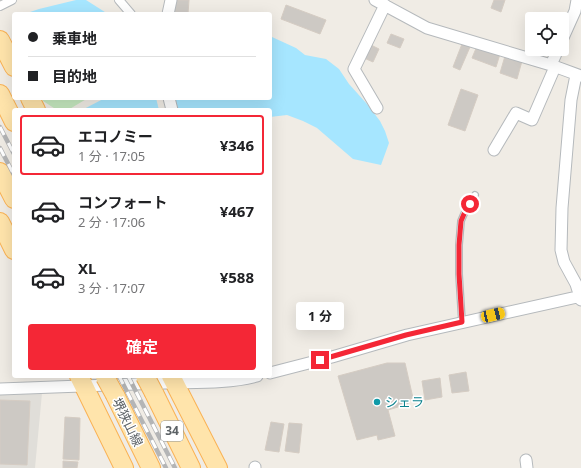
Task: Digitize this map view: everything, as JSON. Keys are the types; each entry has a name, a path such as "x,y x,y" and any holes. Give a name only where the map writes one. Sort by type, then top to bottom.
{"main road":[{"path":"0,40 12,64"},
{"path":"0,94 12,118"},
{"path":"0,172 12,195"},
{"path":"0,222 12,246"},
{"name":"堺狭山線","path":"106,378 151,468"},
{"name":"34","path":"146,378 191,468"},
{"path":"172,379 218,468"},
{"path":"82,381 124,468"}],"street":[{"path":"0,6 12,0"},
{"path":"119,0 129,12"},
{"path":"168,12 170,0"},
{"path":"569,24 575,11 577,0"},
{"path":"272,372 332,357 406,335 580,297 576,284 564,262 561,250 562,208 571,100 579,76 553,66 427,28 380,3 354,69 377,108"},
{"path":"494,150 516,113 532,120 556,56"},
{"path":"0,389 82,381 172,379 208,382 250,378"}],"lane":[{"path":"462,322 459,274 461,221 476,195"}],"shaded area":[{"path":"0,393 42,393 35,468 0,468"}],"green space":[{"path":"85,100 71,108 54,108 43,101"}],"water":[{"path":"76,0 86,0 105,12 30,12"},
{"path":"272,37 296,48 305,55 326,59 339,69 349,84 380,121 389,143 381,165 353,159 317,128 303,121 287,115 272,117 272,108 178,108 176,100 272,100"},
{"path":"101,100 156,100 158,108 86,108"}],"building":[{"path":"175,0 189,0 188,12 173,12"},
{"path":"494,0 505,0 501,12 491,8"},
{"path":"286,5 326,20 320,34 281,19"},
{"path":"391,34 404,39 400,48 387,43"},
{"path":"462,44 470,47 460,70 453,67"},
{"path":"371,45 379,49 373,62 364,58"},
{"path":"477,46 500,54 496,67 472,58"},
{"path":"505,56 522,61 517,79 500,73"},
{"path":"461,89 478,95 465,131 448,125"},
{"name":"シェラ","path":"387,363 405,363 413,398 407,400 408,404 388,410 395,436 378,440 377,435 357,440 338,376"},
{"path":"466,372 469,391 452,393 449,375"},
{"path":"440,378 442,397 425,400 422,381"},
{"path":"0,400 30,401 27,465 0,464"},
{"path":"65,417 80,418 79,460 63,459"},
{"path":"271,422 284,424 279,452 265,450"},
{"path":"289,423 302,424 299,453 285,451"},
{"path":"63,461 78,462 77,468 63,468"}],"railway":[{"path":"0,127 12,150"},
{"path":"0,148 12,171"},
{"path":"120,378 166,468"},
{"path":"129,378 175,468"}],"place":[{"name":"シェラ","path":"377,402"}],"route":[{"path":"320,360 406,335 462,322 459,245 461,221 470,204"}]}
